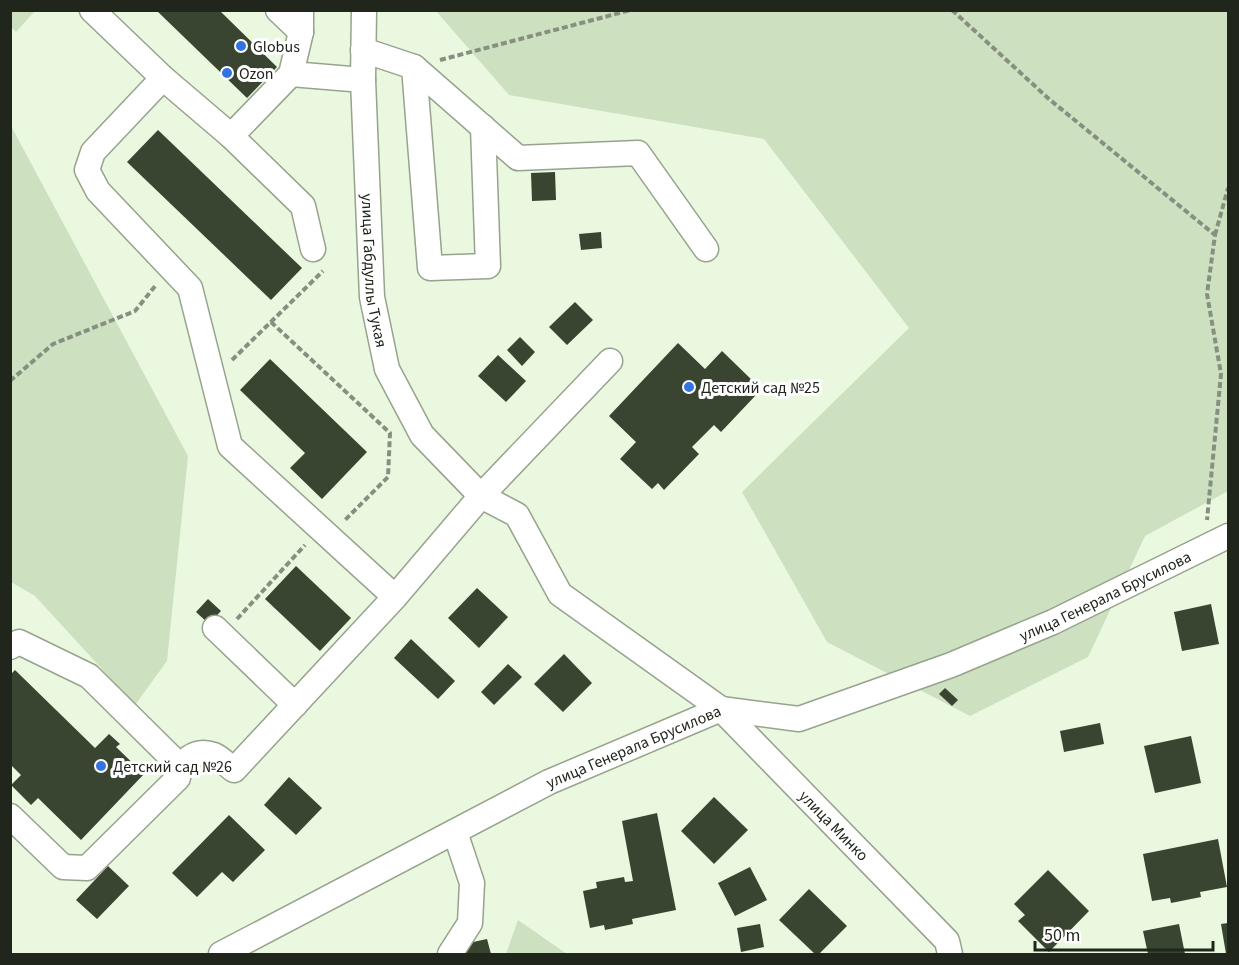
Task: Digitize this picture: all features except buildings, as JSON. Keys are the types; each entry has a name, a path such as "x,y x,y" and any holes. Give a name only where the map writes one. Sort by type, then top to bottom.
{"street":[{"path":"92,10 163,78 231,136 303,206 313,249"},
{"path":"231,136 291,75 301,21 278,10"},
{"name":"улица Габдуллы Тукая","path":"363,10 363,81 372,297 387,369 422,435 481,496 517,515 560,594 721,709"},
{"path":"363,50 414,67 518,158 638,153 706,249"},
{"path":"414,67 430,268 488,266 483,127"},
{"path":"291,75 363,81"},
{"path":"163,78 93,152 87,170 98,191 190,288 230,446 395,597"},
{"path":"10,816 63,867 87,868 178,778 180,766 185,760 199,753 214,755 234,770 395,597 481,496 610,361"},
{"name":"улица Генерала Брусилова","path":"221,954 549,782 721,709 799,719 951,665 1042,626 1228,536"},
{"path":"219,632 295,705"},
{"path":"10,647 19,642 88,676 180,766"},
{"name":"улица Минко","path":"721,709 949,948"},
{"path":"450,954 470,923 471,913 472,883 455,832"}],"path":[{"path":"414,67 631,10"},
{"path":"952,10 1049,99 1215,236"},
{"path":"1204,548 1221,374 1207,294 1215,236 1228,188"},
{"path":"213,379 328,266 313,249"},
{"path":"10,381 53,344 135,311 171,266"},
{"path":"219,632 388,477 390,433 271,321"}],"green space":[{"path":"35,10 16,32 11,27 10,11"},
{"path":"436,11 1228,11 1228,491 1145,536 1088,657 970,716 827,642 742,492 909,328 764,139 509,95"},
{"path":"10,124 188,456 167,661 135,705 35,596 11,582"},
{"path":"518,920 567,954 506,954"}],"place":[{"name":"Globus","path":"241,46"},
{"name":"Ozon","path":"227,73"},
{"name":"Детский сад №25","path":"689,387"},
{"name":"Детский сад №26","path":"101,766"}]}
